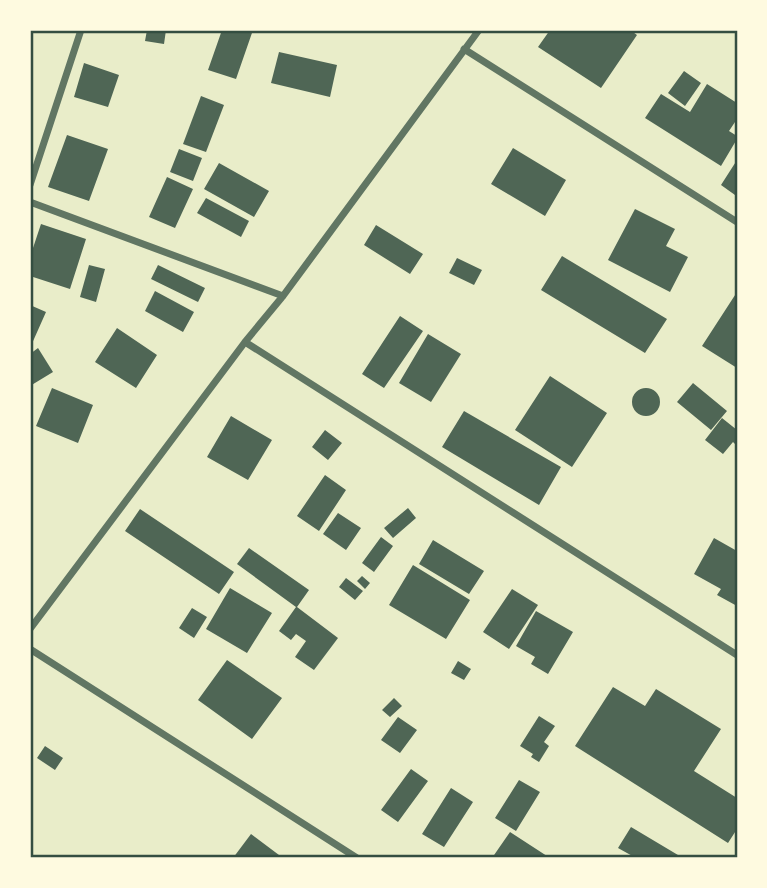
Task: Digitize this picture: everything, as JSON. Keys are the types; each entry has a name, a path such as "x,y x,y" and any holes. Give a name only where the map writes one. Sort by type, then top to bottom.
{"street":[{"path":"30,185 81,30"},
{"path":"30,629 479,30"},
{"path":"464,49 737,222"},
{"path":"30,202 282,296"},
{"path":"245,342 737,655"},
{"path":"30,649 357,858"}],"building":[{"path":"147,30 166,30 164,44 145,41"},
{"path":"222,30 253,30 236,79 208,70"},
{"path":"550,30 630,30 637,35 601,88 538,47"},
{"path":"279,52 337,65 330,97 271,83"},
{"path":"84,63 119,75 108,107 74,97"},
{"path":"684,71 701,83 685,106 668,93"},
{"path":"707,84 737,103 737,119 729,131 737,136 737,139 721,166 645,118 661,94 690,112"},
{"path":"201,96 224,105 206,152 183,144"},
{"path":"67,135 108,149 89,201 48,187"},
{"path":"513,148 566,180 545,216 491,184"},
{"path":"179,149 202,158 193,181 170,172"},
{"path":"737,160 737,191 735,195 721,185"},
{"path":"219,163 269,191 254,217 204,189"},
{"path":"167,177 193,189 175,228 149,217"},
{"path":"206,198 249,221 241,237 197,213"},
{"path":"635,209 675,229 666,246 688,257 670,292 608,260"},
{"path":"41,224 86,239 70,289 30,276 30,257"},
{"path":"376,225 423,254 410,274 364,245"},
{"path":"562,256 667,319 645,353 541,290"},
{"path":"457,258 482,270 474,285 449,273"},
{"path":"89,265 105,269 96,302 80,297"},
{"path":"158,265 205,288 198,302 151,279"},
{"path":"155,291 194,312 183,332 145,311"},
{"path":"737,292 737,368 702,346"},
{"path":"30,305 46,312 30,348"},
{"path":"400,316 423,331 384,388 362,374"},
{"path":"117,328 157,355 136,388 95,362"},
{"path":"428,334 461,354 431,402 399,383"},
{"path":"38,348 53,372 30,386 30,354"},
{"path":"550,376 607,413 572,467 515,430"},
{"path":"693,383 727,411 711,430 677,402"},
{"path":"52,388 93,405 78,443 36,426"},
{"path":"646,388 656,392 660,402 656,412 646,416 636,412 632,402 636,392"},
{"path":"464,411 561,467 539,505 442,447"},
{"path":"231,416 272,440 248,480 207,457"},
{"path":"722,418 737,430 737,446 733,442 723,454 705,440"},
{"path":"325,430 342,443 328,460 312,447"},
{"path":"325,475 346,490 319,531 297,516"},
{"path":"408,508 416,518 393,538 384,528"},
{"path":"140,509 234,572 219,594 125,531"},
{"path":"338,513 361,528 346,550 323,534"},
{"path":"381,537 393,546 374,572 362,563"},
{"path":"714,538 737,551 737,606 717,595 721,589 694,574"},
{"path":"433,540 484,571 469,594 419,564"},
{"path":"249,548 309,590 297,607 338,638 314,670 295,657 306,641 296,634 291,640 279,631 296,607 237,564"},
{"path":"413,565 470,600 446,639 389,605"},
{"path":"362,576 370,583 365,589 357,581"},
{"path":"346,578 363,591 355,600 339,587"},
{"path":"230,588 272,613 247,653 206,629"},
{"path":"512,589 538,605 509,649 483,632"},
{"path":"192,608 207,617 194,638 179,628"},
{"path":"536,611 573,632 548,674 531,664 535,657 516,646"},
{"path":"227,660 282,698 252,739 198,700"},
{"path":"458,661 471,669 464,680 451,673"},
{"path":"613,687 645,706 656,689 721,729 694,771 737,798 737,829 728,843 575,746"},
{"path":"394,698 402,706 390,717 382,710"},
{"path":"539,716 555,726 544,742 549,746 539,762 531,757 533,754 520,746"},
{"path":"398,717 417,730 400,753 381,740"},
{"path":"45,746 63,758 55,770 37,758"},
{"path":"411,769 428,781 398,822 381,810"},
{"path":"519,780 540,792 516,831 495,818"},
{"path":"451,788 473,802 444,847 422,834"},
{"path":"631,827 683,858 636,858 618,848"},
{"path":"510,832 550,858 492,858"},
{"path":"251,834 283,858 233,858"}]}
